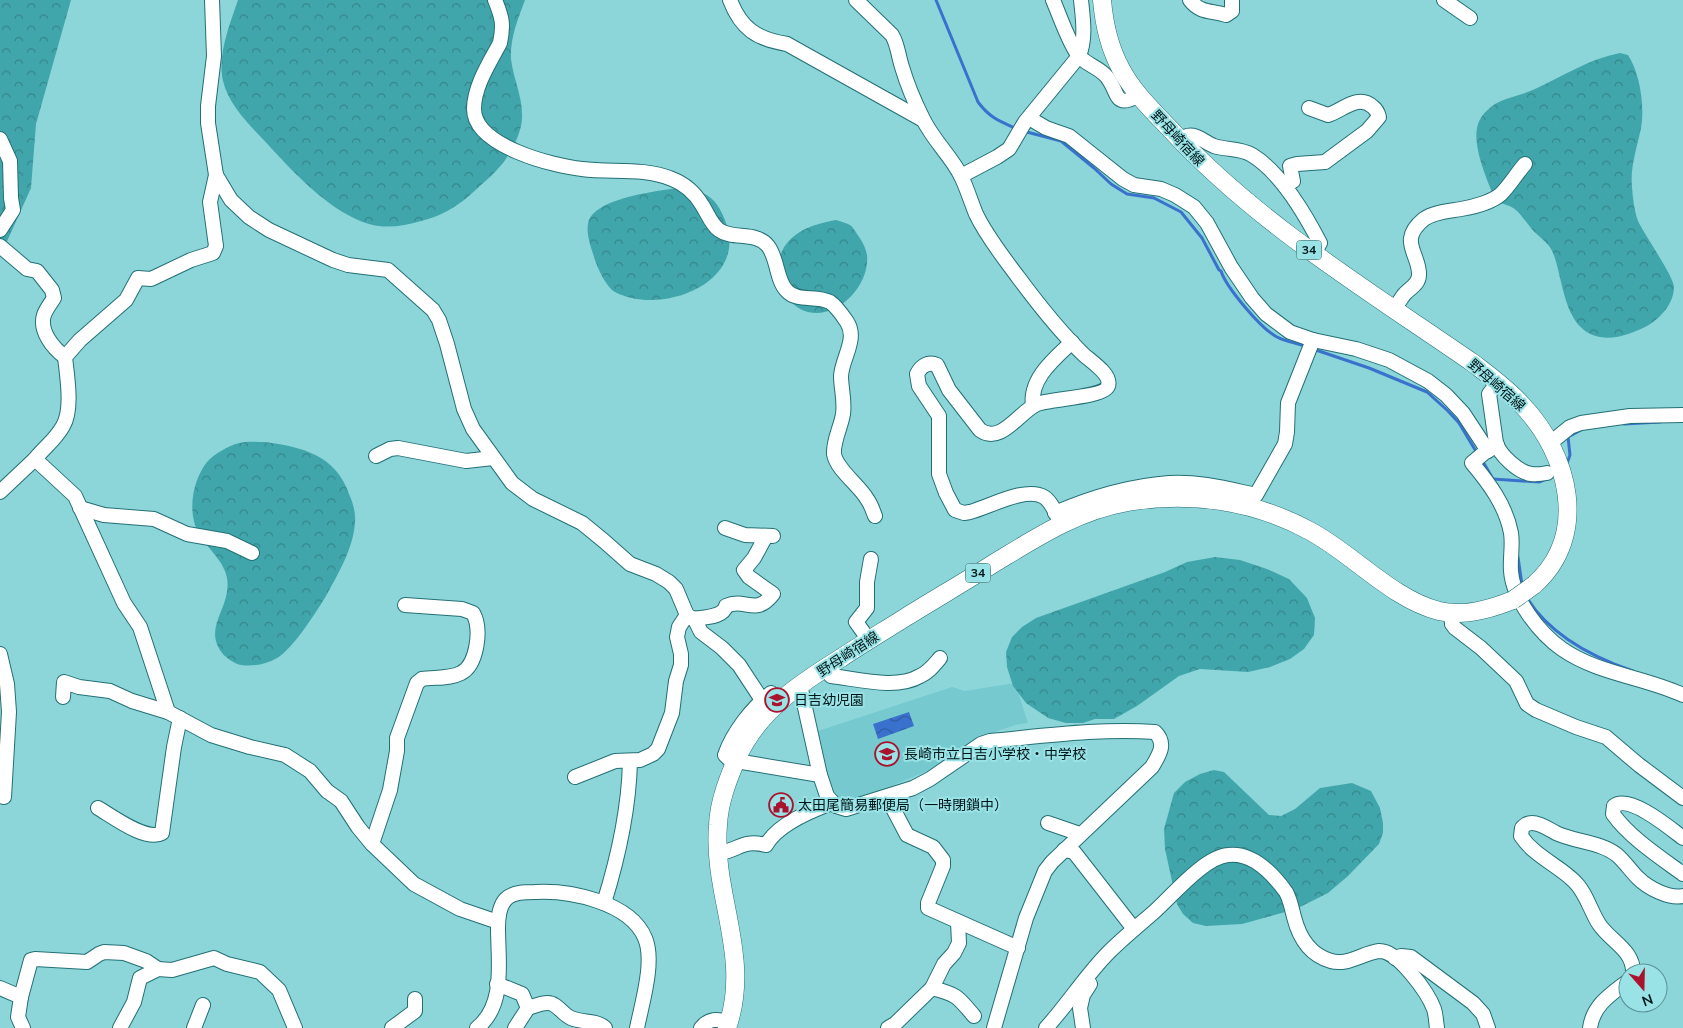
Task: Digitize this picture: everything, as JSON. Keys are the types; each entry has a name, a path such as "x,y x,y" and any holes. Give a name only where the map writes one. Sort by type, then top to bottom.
{"main road":[{"name":"野母崎宿線","path":"728,1025 734,999 736,970 731,926 719,867 717,826 722,797 744,743 755,726 775,705 800,685 1058,518 1146,499 1182,497 1216,500 1251,507 1280,516 1310,531 1340,549 1417,604 1440,612 1451,613 1481,610 1513,600 1534,585 1547,572 1560,549 1568,518 1568,498 1549,444 1542,430 1523,406 1498,382 1473,363 1314,254 1253,208 1200,162 1138,95 1122,72 1112,50 1104,19 1102,0"}],"street":[{"path":"64,357 80,340 126,300 138,278 151,278 191,260 213,253 216,246 210,202 216,176 208,124 208,106 214,56 212,0"},
{"path":"495,0 503,19 502,36 480,84 474,109 478,124 482,130 499,142 523,154 549,162 582,169 647,172 681,183 691,190 709,219 719,230 758,238 764,242 775,258 783,287 787,292 796,297 815,298 831,303 848,323 852,335 842,368 843,412 834,448 834,456 838,465 867,498 875,516"},
{"path":"730,0 734,13 745,28 766,39 787,44 924,120"},
{"path":"856,0 892,35 896,42 901,66 924,120 961,176 977,216 996,246 1020,279 1072,342 1108,376 1109,386 1106,390 1095,394 1074,396 1038,404 997,433 986,434 975,425 954,398 937,365 924,365 917,374 919,386 939,416 939,474 950,504 955,510 964,513 970,512 1030,494 1044,497 1058,518 1083,501 1121,490 1170,483 1202,485 1256,495 1285,444 1288,403 1312,340"},
{"path":"1053,0 1079,56 1104,73 1118,98 1125,102 1138,95"},
{"path":"961,176 1009,149 1027,120 1079,56 1083,46 1084,30 1081,0"},
{"path":"1190,0 1201,10 1226,15 1232,11 1232,0"},
{"path":"1444,0 1470,18"},
{"path":"1284,186 1293,181 1290,166 1326,162 1368,131 1379,117 1376,109 1370,104 1361,102 1351,103 1328,115 1309,108"},
{"path":"1027,120 1069,136 1123,179 1134,185 1161,189 1175,195 1194,208 1208,223 1231,267 1252,298 1266,314 1290,332 1312,340 1356,349 1389,360 1428,381 1463,412 1486,452"},
{"path":"1180,140 1185,135 1190,135 1212,145 1251,154 1278,178 1320,243 1314,254"},
{"path":"0,140 10,161 13,210 0,230"},
{"path":"1395,309 1404,295 1418,281 1418,268 1410,246 1416,230 1425,219 1439,213 1464,209 1500,195 1525,164"},
{"path":"216,176 231,200 249,217 270,230 333,260 348,265 388,270 433,310 439,320 464,409 473,429 512,483 533,499 582,523 630,564 656,574 670,582 701,632 739,664 767,697 729,744 725,754 729,759 820,775"},
{"path":"0,246 27,269 37,271 52,290 54,298 46,309 43,322 51,344 64,357 68,396 67,415 64,425 35,459 0,492"},
{"path":"1033,406 1032,399 1042,374 1072,342"},
{"path":"1486,452 1489,394 1498,382"},
{"path":"1549,444 1570,427 1581,423 1630,416 1683,415"},
{"path":"376,456 390,449 398,448 466,461 493,458"},
{"path":"1557,471 1538,474 1526,473 1510,462 1498,449 1486,452 1472,463 1501,503 1508,521 1511,532 1512,578 1523,607 1532,622 1560,648 1576,657 1683,695"},
{"path":"35,459 75,496 124,603 140,627 174,715 174,747 162,833 156,836 147,834 98,808"},
{"path":"80,508 104,515 154,518 187,534 227,541 252,552"},
{"path":"575,777 621,759 630,761 640,760 653,754 658,749 672,712 676,681 681,665 681,654 676,637 680,627 690,617 720,614 731,603 758,606 773,594 749,577 744,570 770,536 745,535 726,528"},
{"path":"869,640 856,622 866,608 867,582 871,559"},
{"path":"372,844 390,790 397,751 397,738 417,683 422,679 463,672 469,666 478,640 478,626 473,613 462,609 405,605"},
{"path":"1451,613 1452,624 1455,628 1482,648 1516,681 1527,704 1536,710 1606,737 1683,798"},
{"path":"0,654 8,684 9,712 4,796 0,796"},
{"path":"825,668 831,676 893,684 907,682 920,677 929,671 940,658"},
{"path":"62,697 64,682 79,687 110,692 174,715 211,735 250,748 285,755 310,771 326,791 342,801 358,827 372,844 414,884 460,909 498,922"},
{"path":"800,685 820,775 827,796 832,803 846,809 913,788 930,779 981,744 990,741 1047,735 1137,731 1155,732 1160,739 1162,746 1160,754 1152,767 1080,834 1045,871 1026,918 994,1028"},
{"path":"604,903 614,870 630,788 630,761"},
{"path":"887,797 907,835 933,847 943,860 928,902 928,908 1018,948"},
{"path":"1683,838 1631,804 1621,802 1614,806 1613,814 1620,823 1662,860 1683,874"},
{"path":"719,852 730,851 750,842 766,845 771,836 790,823 832,803"},
{"path":"1048,823 1080,834"},
{"path":"1631,963 1631,959 1622,947 1601,926 1577,883 1532,848 1521,836 1522,828 1526,824 1538,824 1575,841 1603,847 1617,855 1646,884 1665,894 1676,897 1683,896"},
{"path":"1064,850 1074,852 1134,929"},
{"path":"1046,1028 1108,953 1203,866 1227,855 1243,856 1261,865 1287,894 1303,940 1313,951 1333,962 1346,961 1381,951 1391,954 1396,958 1404,965 1426,994 1434,1010 1437,1028"},
{"path":"477,1028 491,1012 496,999 498,922 502,903 506,898 516,893 542,891 576,895 604,903 623,913 641,930 648,945 648,969 637,1028"},
{"path":"888,1028 932,988 944,964 954,954 959,943 958,922"},
{"path":"23,1028 18,1017 21,997 31,960 87,962 104,952 124,953 146,961 158,969 172,970 214,958 227,964 260,972 280,990 295,1028"},
{"path":"1396,958 1401,956 1411,957 1473,1003 1483,1014 1488,1028"},
{"path":"120,1028 138,992 140,978 158,969"},
{"path":"1083,1028 1080,1008 1083,996 1090,986 1088,978"},
{"path":"497,984 522,994 528,1008"},
{"path":"0,988 21,997"},
{"path":"932,988 954,994 974,1016"},
{"path":"1590,1028 1591,1017 1595,1010 1618,989"},
{"path":"392,1028 414,1011 415,999"},
{"path":"515,1028 528,1008 550,1003 568,1017 601,1024 605,1028"},
{"path":"194,1028 203,1005"},
{"path":"701,1028 706,1022 715,1019 728,1025"}],"shaded area":[{"name":"長崎市立日吉小学校・中学校","path":"1015,683 1028,723 1015,725 980,737 927,771 870,795 851,799 839,798 831,790 815,732 952,687 965,691"}],"green space":[{"path":"0,0 71,0 36,124 31,188 0,257"},
{"path":"238,0 525,0 515,29 511,51 512,66 521,100 522,114 520,129 512,150 496,171 470,195 453,208 435,217 395,226 369,224 355,219 329,203 281,159 236,109 226,91 222,71 223,50"},
{"path":"1620,53 1628,55 1632,62 1636,71 1642,100 1641,128 1632,172 1636,213 1638,221 1669,274 1674,287 1672,299 1666,310 1652,323 1618,337 1606,338 1588,332 1579,325 1572,314 1563,290 1557,264 1548,245 1516,210 1496,202 1481,163 1476,133 1481,118 1495,104 1530,91 1587,64"},
{"path":"686,187 707,195 716,203 723,215 729,244 724,263 712,278 696,289 676,297 654,300 634,298 615,292 608,286 602,276 590,245 588,224 592,215 602,207 630,196"},
{"path":"836,220 851,226 864,247 867,255 866,269 861,283 841,305 828,311 814,313 801,309 788,299 785,292 779,266 782,252 792,237 800,232 818,224"},
{"path":"265,442 304,450 316,455 336,470 353,504 355,523 348,552 340,570 322,603 297,639 277,658 264,663 246,666 228,659 222,653 217,643 216,625 226,599 227,578 223,566 195,526 192,507 198,478 207,462 213,456 239,443"},
{"path":"1215,557 1240,560 1289,579 1307,598 1315,618 1314,635 1304,649 1290,659 1270,667 1248,672 1200,669 1179,676 1137,706 1114,719 1095,719 1083,723 1066,723 1048,718 1026,703 1013,686 1007,667 1006,652 1012,637 1022,627 1036,618 1165,572 1187,562"},
{"path":"1214,770 1224,772 1269,815 1281,816 1295,809 1320,788 1352,783 1371,791 1380,808 1383,823 1383,833 1379,844 1348,876 1328,893 1296,909 1242,924 1206,926 1193,923 1183,914 1177,904 1165,849 1164,829 1174,793 1185,782 1200,774"}],"water":[{"path":"909,712 914,726 878,739 873,724"}],"waterway":[{"path":"936,0 978,102 995,119 1017,129"},
{"path":"1023,131 1061,141 1111,184 1127,194 1154,198 1181,212 1202,238 1219,270 1237,297 1262,326 1277,337 1307,347"},
{"path":"1313,349 1369,368 1427,392 1459,423 1477,453"},
{"path":"1624,424 1660,422"},
{"path":"1566,466 1570,455 1568,437 1581,430"},
{"path":"1482,460 1493,479"},
{"path":"1493,479 1539,482 1556,475"},
{"path":"1518,557 1522,585"},
{"path":"1527,598 1547,623 1573,643 1602,659 1633,671"}],"place":[{"name":"日吉幼児園","path":"777,700"},
{"name":"長崎市立日吉小学校・中学校","path":"887,754"},
{"name":"太田尾簡易郵便局（一時閉鎖中）","path":"781,805"}]}
